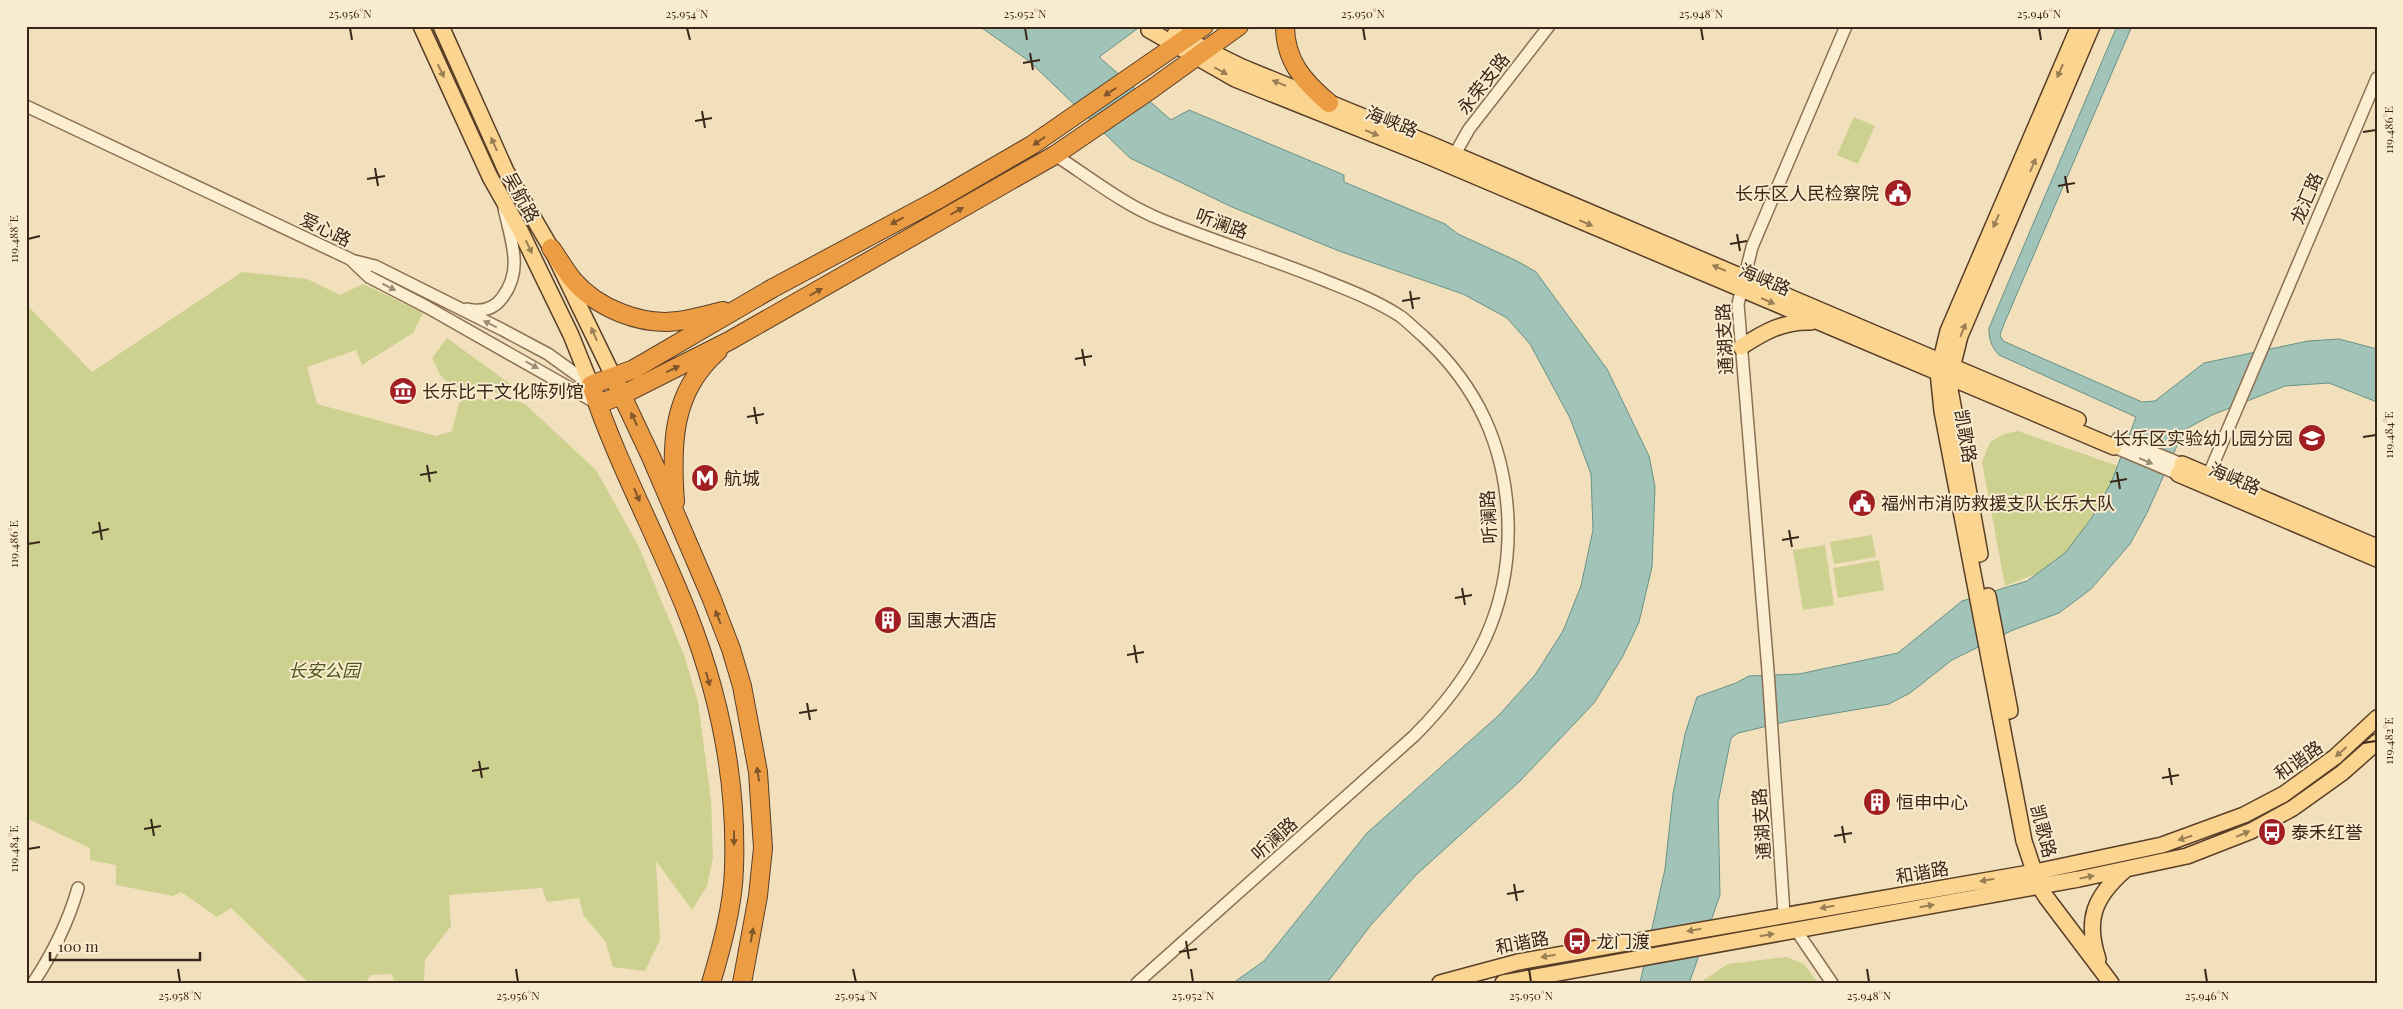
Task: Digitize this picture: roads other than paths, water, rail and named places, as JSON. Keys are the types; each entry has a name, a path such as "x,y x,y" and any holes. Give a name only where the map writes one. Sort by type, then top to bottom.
{"highway":[{"path":"711,983 728,918 734,869 734,816 729,767 719,714 687,614 591,385 634,369 773,288 939,199 1032,145 1204,26"},
{"path":"598,404 622,395 730,341 1055,155 1239,26"},
{"path":"1285,26 1286,44 1293,66 1312,89 1329,103"},
{"path":"551,248 572,279 584,292 618,311 643,320 677,322 748,304"},
{"path":"676,516 672,453 676,421 698,375 712,356 730,341"},
{"path":"614,378 676,516 731,649 742,686 758,772 763,848 756,914 742,983"},
{"path":"626,470 628,460 634,455 643,454 651,457"}],"main road":[{"name":"吴航路","path":"421,26 502,199 520,230 554,301 591,385"},
{"name":"吴航路","path":"441,26 506,171 551,248 614,378"},
{"name":"凯歌路","path":"2079,26 1948,331 1945,369 1954,412 1992,644 2034,839 2037,879 2107,978"},
{"name":"凯歌路","path":"1945,369 2092,26"},
{"name":"海峡路","path":"1151,28 1201,54 1236,79 1452,160"},
{"name":"海峡路","path":"1201,54 1242,67 1329,103 1452,160 2116,442"},
{"name":"海峡路","path":"1743,284 1819,322 1945,369"},
{"path":"554,301 565,306 572,300 573,292"},
{"path":"1741,347 1778,325 1798,321 1819,322"},
{"name":"海峡路","path":"2180,469 2377,547"},
{"name":"海峡路","path":"2206,480 2377,559"},
{"name":"和谐路","path":"1503,983 1796,930 2037,879 2162,844 2244,816 2284,794 2321,769 2377,718"},
{"name":"和谐路","path":"1440,983 1518,962 1780,915 2037,879 2125,870 2187,856 2251,830 2320,790 2377,742"},
{"path":"2107,978 2092,936 2093,913 2104,892 2125,870"}],"street":[{"name":"永荣支路","path":"1452,160 1469,129 1549,26"},
{"name":"通湖支路","path":"1780,915 1768,671 1738,304 1752,247 1846,26"},
{"name":"龙汇路","path":"2206,480 2377,78"},
{"name":"爱心路","path":"26,106 350,260 369,277 444,316 598,404"},
{"name":"听澜路","path":"1055,155 1151,215 1349,290 1401,317 1450,363 1477,403 1495,440 1501,461 1507,504 1507,550 1504,579 1492,625 1483,647 1452,695 1414,736 1137,983"},
{"path":"459,308 475,311 487,310 499,303 511,286 515,269 512,244 502,199"},
{"path":"350,260 375,266 548,354 591,385"},
{"name":"海峡路","path":"2116,442 2180,469"},
{"path":"33,983 56,947 78,888"},
{"path":"1796,930 1832,983"}],"water":[{"path":"979,26 1141,26 1099,57 1171,120 1189,110 1344,175 1344,182 1445,224 1458,234 1517,261 1536,272 1607,369 1649,456 1655,487 1652,567 1639,622 1623,656 1594,703 1520,781 1416,875 1370,926 1327,983 1233,983 1264,961 1367,833 1499,715 1535,675 1563,631 1581,586 1593,530 1591,474 1570,418 1530,344 1507,318 1463,294 1339,251 1232,207 1130,158 1029,61"},
{"path":"2117,26 2132,26 2004,324 2000,335 2003,341 2142,402 2155,401 2204,363 2308,341 2339,339 2377,349 2377,402 2329,383 2285,386 2212,415 2184,430 2147,513 2130,544 2091,589 2059,613 2013,630 1952,660 1910,693 1889,704 1789,721 1738,733 1731,738 1718,803 1720,895 1691,978 1689,983 1640,983 1665,869 1673,794 1685,734 1697,697 1736,683 1749,676 1799,674 1898,653 1962,601 2027,581 2065,553 2091,519 2111,483 2136,417 1999,355 1991,343 1989,328"}],"place":[{"name":"长乐区人民检察院","path":"1898,193"},
{"name":"长乐比干文化陈列馆","path":"403,391"},
{"name":"长乐区实验幼儿园分园","path":"2312,438"},
{"name":"航城","path":"705,478"},
{"name":"福州市消防救援支队长乐大队","path":"1862,503"},
{"name":"国惠大酒店","path":"888,620"},
{"name":"恒申中心","path":"1877,802"},
{"name":"泰禾红誉","path":"2272,832"},
{"name":"龙门渡","path":"1577,941"}],"park label":[{"name":"长安公园","path":"324,670"}]}
